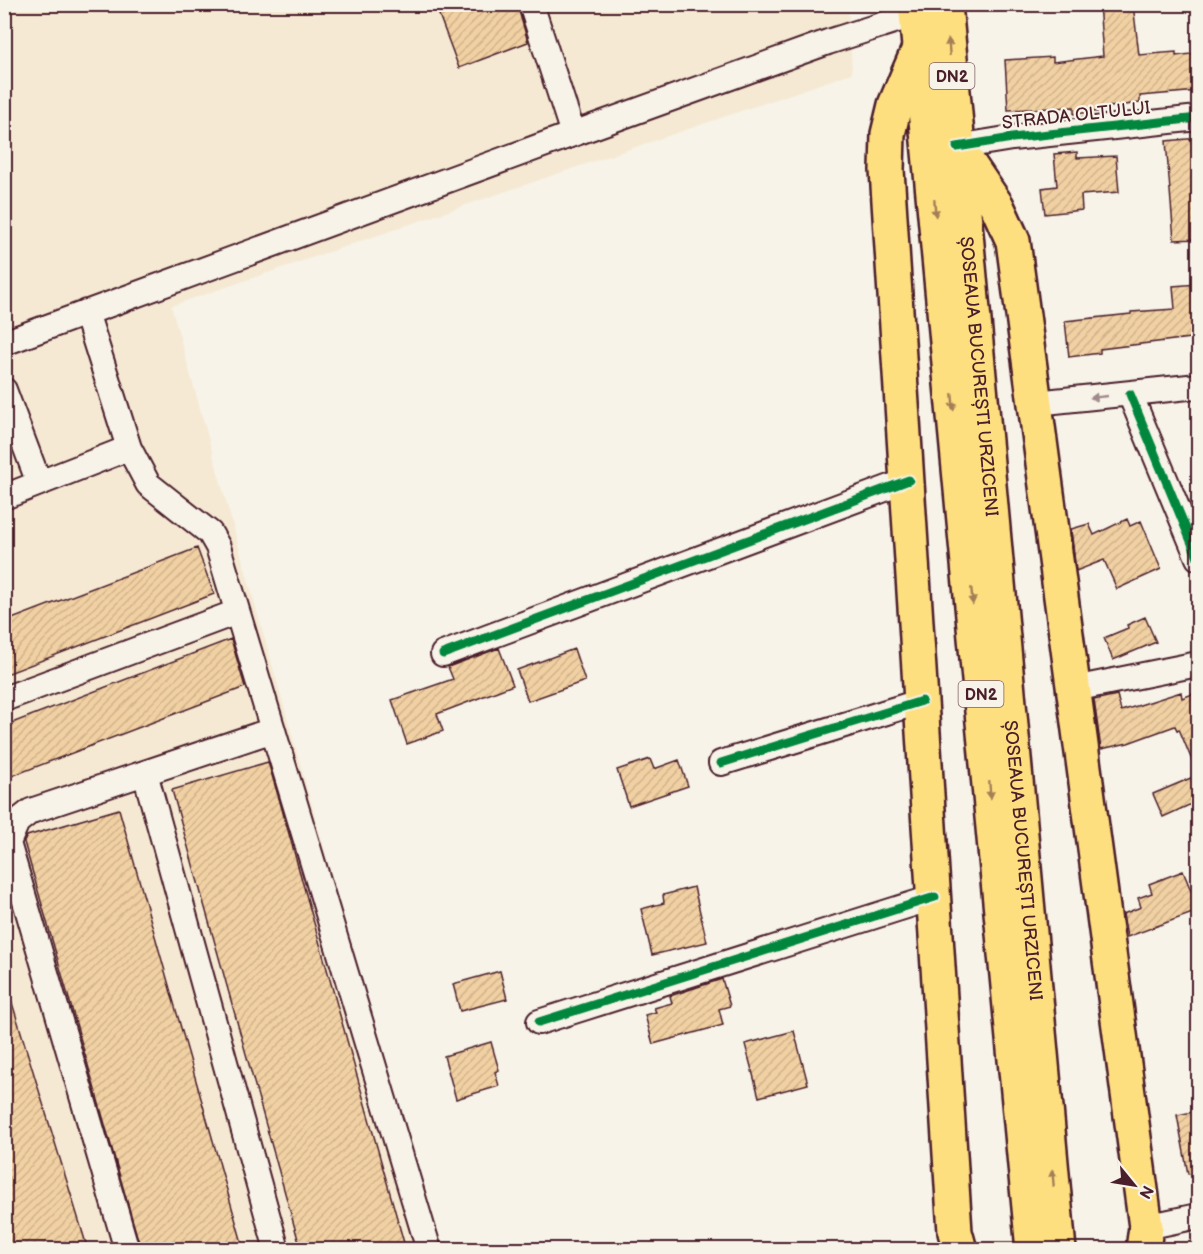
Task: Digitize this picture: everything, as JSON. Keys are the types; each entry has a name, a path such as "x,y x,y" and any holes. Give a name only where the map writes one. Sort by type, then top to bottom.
{"highway":[{"name":"DN2","path":"926,8 920,46 943,148"},
{"name":"DN2","path":"926,8 943,148"},
{"path":"920,46 895,105 888,134 887,170 909,480 955,1232 960,1250"},
{"path":"943,148 997,206 1013,241 1145,1238"},
{"name":"ȘOSEAUA BUCUREȘTI URZICENI","path":"943,148 1046,1244"}],"street":[{"path":"531,4 573,134"},
{"path":"4,343 573,134 926,8"},
{"name":"STRADA OLTULUI","path":"943,148 1012,138 1198,118"},
{"path":"86,312 129,448 148,484 210,533 218,547 429,1250"},
{"path":"1036,403 1198,386"},
{"path":"5,390 39,483"},
{"path":"1130,393 1198,558"},
{"path":"4,497 129,448"},
{"path":"443,654 909,480"},
{"path":"4,699 237,612"},
{"path":"1074,689 1198,664"},
{"path":"721,763 922,701"},
{"path":"127,1250 8,843 17,822 31,811 273,730"},
{"path":"145,773 277,1250"},
{"path":"539,1022 935,897"},
{"path":"1145,1238 1198,1216"}],"shaded area":[{"path":"5,5 848,5 852,73 171,306 437,1249 5,1250"}],"building":[{"path":"435,4 517,4 528,42 459,68"},
{"path":"1099,4 1133,4 1139,55 1176,52 1176,56 1198,53 1198,91 1140,96 1140,103 1074,114 1074,107 1008,110 1005,60 1053,57 1053,62 1103,56"},
{"path":"1198,138 1198,239 1174,240 1166,141"},
{"path":"1077,152 1077,158 1116,156 1119,192 1081,195 1082,210 1045,214 1042,188 1057,186 1054,154"},
{"path":"1198,284 1198,337 1100,349 1100,353 1069,357 1065,321 1175,309 1173,286"},
{"path":"1127,519 1130,526 1141,521 1161,569 1117,589 1104,560 1076,571 1071,529 1089,524 1094,535"},
{"path":"197,548 214,594 4,675 4,622"},
{"path":"1145,617 1156,642 1113,660 1104,638 1128,628 1127,625"},
{"path":"231,639 245,687 4,779 4,726"},
{"path":"499,648 513,685 437,714 443,731 407,744 392,700 453,679 448,667"},
{"path":"574,649 585,681 528,701 517,670"},
{"path":"1181,692 1182,698 1198,692 1198,775 1179,729 1177,730 1175,726 1128,743 1101,749 1094,700 1117,695 1121,711"},
{"path":"650,759 654,769 679,760 688,786 629,806 617,770"},
{"path":"268,762 406,1250 301,1250 172,790"},
{"path":"1198,775 1198,801 1163,817 1153,794"},
{"path":"119,809 244,1250 141,1250 24,842 27,836"},
{"path":"1183,871 1192,893 1198,890 1198,911 1127,937 1123,914 1141,907 1138,898 1152,893 1149,884"},
{"path":"694,887 707,942 652,955 641,909 664,903 663,895"},
{"path":"500,971 507,999 460,1011 453,984"},
{"path":"722,979 730,1006 719,1009 723,1025 653,1044 645,1015 656,1012 654,1008 672,1003 670,996"},
{"path":"4,993 9,993 88,1250 4,1250"},
{"path":"794,1031 808,1084 759,1097 745,1044"},
{"path":"491,1042 499,1070 495,1072 499,1086 456,1099 444,1056"},
{"path":"1198,1111 1198,1173 1188,1174 1177,1115"}],"cycle path":[{"path":"957,147 1012,138 1198,118"},
{"path":"1130,394 1198,558"},
{"path":"443,654 909,480"},
{"path":"721,763 922,701"},
{"path":"539,1022 935,897"}]}
